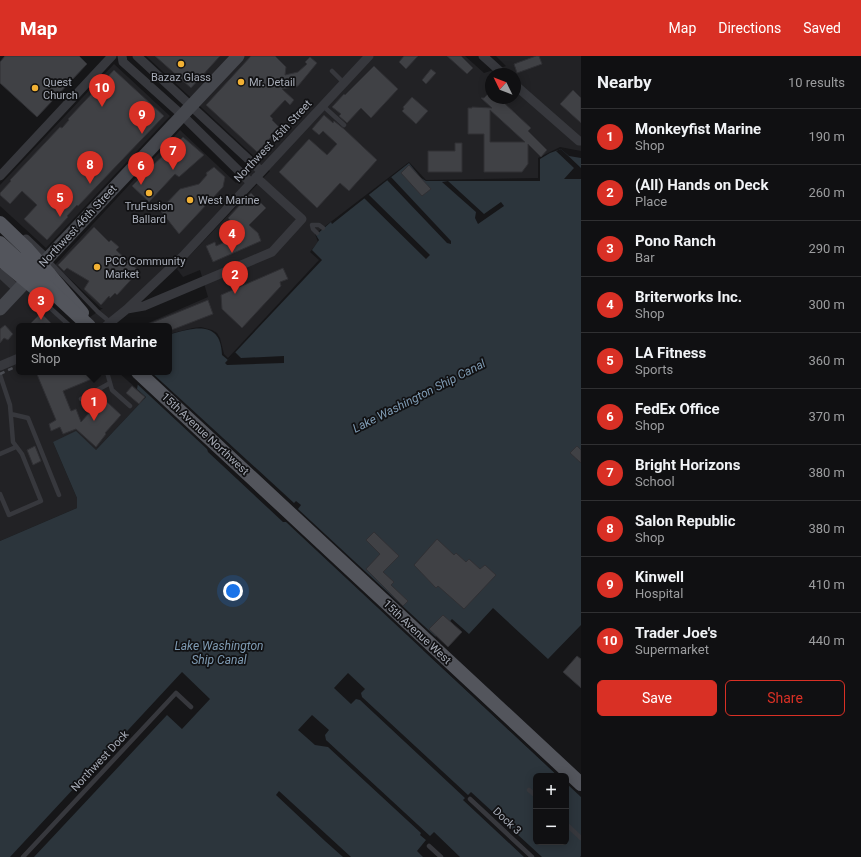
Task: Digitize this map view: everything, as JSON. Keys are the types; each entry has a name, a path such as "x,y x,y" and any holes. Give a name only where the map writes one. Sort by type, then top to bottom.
{"main road":[{"path":"0,223 26,248 89,323"},
{"path":"0,243 86,323"},
{"path":"0,259 80,323"},
{"name":"15th Avenue Northwest","path":"141,375 254,479"},
{"name":"15th Avenue West","path":"254,479 581,784"}],"street":[{"path":"0,176 112,56"},
{"path":"122,56 123,62 187,111 256,177"},
{"path":"127,309 144,306 272,252 302,220 187,111 137,56"},
{"name":"Northwest 46th Street","path":"0,309 238,56"},
{"name":"Northwest 45th Street","path":"109,323 127,309 182,256 369,56"},
{"path":"483,56 496,68"},
{"path":"521,90 579,141 581,141"},
{"path":"0,215 47,259"},
{"path":"0,273 21,287"},
{"path":"0,366 16,359"}],"lane":[{"path":"332,71 344,83"},
{"path":"322,105 344,125"},
{"path":"317,233 313,229 312,225 319,225 323,228"},
{"path":"47,259 107,323"},
{"path":"21,287 66,323"},
{"path":"0,375 9,398 13,442 22,454 41,501 9,515 0,494"},
{"path":"108,375 112,390 130,406"},
{"path":"81,399 110,383"},
{"path":"11,414 28,418 59,495"},
{"path":"0,454 16,447"},
{"name":"Northwest Dock","path":"23,857 176,693 191,707"},
{"path":"529,790 533,793"},
{"name":"Dock 3","path":"470,799 532,857"},
{"path":"569,827 581,838"},
{"path":"429,846 441,857"}],"shaded area":[{"path":"146,56 465,56 485,73 485,104 521,104 521,68 500,68 506,66 496,56 581,56 581,151 560,147 538,158 538,178 426,180 409,162 315,234 318,242 310,252 319,260 228,358 224,354 220,338 217,333 212,330 201,327 172,333 172,323 148,323 208,297 200,270 183,277 177,269 270,171 264,166 184,251 120,311 103,323 81,323 103,308 101,308 55,265 180,130 236,183 258,160"},
{"path":"114,64 170,116 46,248 0,206 0,185"},
{"path":"0,265 64,323 16,323 16,375 121,375 146,397 96,450 53,442 77,498 77,508 0,541"}],"water":[{"name":"Lake Washington Ship Canal","path":"561,149 569,156 581,158 581,625 548,659 493,608 469,634 452,619 423,650 555,773 533,773 533,845 569,845 569,786 581,797 581,856 0,857 0,541 77,508 77,498 53,442 76,431 96,450 146,397 137,389 139,375 172,375 172,334 189,330 206,329 217,336 221,344 222,355 228,360 322,260 312,250 319,240 316,235 409,163 421,178 426,181 540,181 540,159"}],"pier":[{"path":"561,149 581,168 581,179 564,179 574,168 556,151"},
{"path":"391,177 451,241 451,244 447,243 387,180"},
{"path":"448,181 484,214 501,202 504,206 478,224 475,218 476,212 442,182"},
{"path":"368,194 430,255 426,259 364,198"},
{"path":"235,352 241,358 284,356 284,363 227,365 225,363"},
{"path":"137,375 154,375 294,503 296,501 301,505 298,509 437,638 426,650 557,773 555,773 286,522 283,522 208,452 207,449 136,383"},
{"path":"182,672 210,699 182,729 167,715 34,857 10,857"},
{"path":"348,673 365,689 361,693 362,697 468,795 471,792 542,857 524,857 463,800 465,798 360,700 356,699 351,704 334,688"},
{"path":"312,715 329,730 325,735 326,740 430,836 434,832 460,857 423,857 417,851 426,840 420,835 421,833 328,747 315,745 298,730"},
{"path":"279,791 351,857 343,857 325,841 276,795"}],"building":[{"name":"Quest Church","path":"5,56 79,56 87,64 37,117 0,83 0,62"},
{"path":"155,56 220,56 191,88"},
{"path":"251,56 275,56 286,67 285,75 298,72 307,64 305,62 310,57 317,63 298,86 282,89 294,100 290,105 285,100 270,116 280,128 257,152 206,105"},
{"path":"404,56 418,56 406,69 399,62"},
{"path":"447,56 461,56 473,68 467,74"},
{"path":"539,56 542,64 521,72 521,68 515,68 514,64"},
{"path":"374,66 398,89 371,118 361,108 347,123 339,116 341,114 332,107"},
{"path":"431,69 436,73 426,84 422,80"},
{"path":"114,70 164,116 78,206 77,205 47,240 24,219 37,205 22,191 10,204 0,195 0,193 11,181 10,180 60,127 62,128 69,120 68,119"},
{"path":"573,90 581,98 581,123 560,104"},
{"path":"412,97 428,111 416,124 402,111 404,109 403,107"},
{"path":"488,104 505,104 531,128 528,131 547,150 541,157 528,144 528,164 522,172 484,172 484,134 468,134 468,108 492,108","holes":["490,110 525,142 490,142"]},
{"path":"324,115 333,123 334,121 344,129 377,160 349,191 340,183 317,208 279,172 309,139 327,155 337,144 323,131 319,135 312,129"},
{"path":"183,137 204,155 179,177 175,174 149,202 132,186"},
{"path":"455,143 462,143 462,172 428,172 428,151 455,151"},
{"path":"409,165 431,189 422,196 401,173"},
{"name":"West Marine","path":"214,167 225,177 223,187 179,234 160,210 180,189 199,184 207,175 206,173"},
{"path":"251,193 266,208 249,225 258,233 261,241 213,262 206,246 215,242 216,246 243,234 228,218"},
{"name":"PCC Community Market","path":"94,227 109,242 111,240 119,247 116,250 139,271 117,295 115,293 110,298 109,296 101,305 84,289 89,281 67,268 64,271 58,265"},
{"path":"283,268 288,279 280,282 281,286 242,328 222,309 221,295"},
{"path":"208,300 213,314 172,330 172,323 151,323"},
{"path":"41,313 51,323 31,323"},
{"path":"5,325 13,334 8,340 4,338 0,343 0,329"},
{"path":"37,375 102,375 63,391 71,411 76,409 81,422 98,403 101,405 106,401 121,415 105,433 106,434 96,447 76,429 63,434 60,427 51,431 49,424 56,420"},
{"path":"132,386 145,397 139,404 126,393"},
{"path":"35,446 41,461 33,465 27,450"},
{"path":"577,446 581,450 581,463 570,453"},
{"path":"374,532 399,556 383,572 394,582 391,585 408,601 403,606 366,569 380,554 366,540"},
{"path":"437,539 454,555 456,553 466,562 469,559 480,569 485,565 496,575 464,609 438,586 436,588 414,565"},
{"path":"443,615 462,632 448,647 429,629"},
{"path":"577,656 581,659 581,688 563,672"}],"railway":[{"path":"0,374 16,366"}],"place":[{"name":"Bazaz Glass","path":"181,64"},
{"name":"Mr. Detail","path":"241,82"},
{"name":"Quest Church","path":"35,88"},
{"name":"Trader Joe's","path":"102,107"},
{"name":"Kinwell","path":"142,134"},
{"name":"Bright Horizons","path":"173,170"},
{"name":"Salon Republic","path":"90,184"},
{"name":"FedEx Office","path":"141,185"},
{"name":"TruFusion Ballard","path":"149,193"},
{"name":"West Marine","path":"190,200"},
{"name":"LA Fitness","path":"60,217"},
{"name":"Briterworks Inc.","path":"232,253"},
{"name":"PCC Community Market","path":"97,267"},
{"name":"(All) Hands on Deck","path":"235,294"},
{"name":"Pono Ranch","path":"41,320"},
{"name":"Monkeyfist Marine","path":"94,421"}]}
